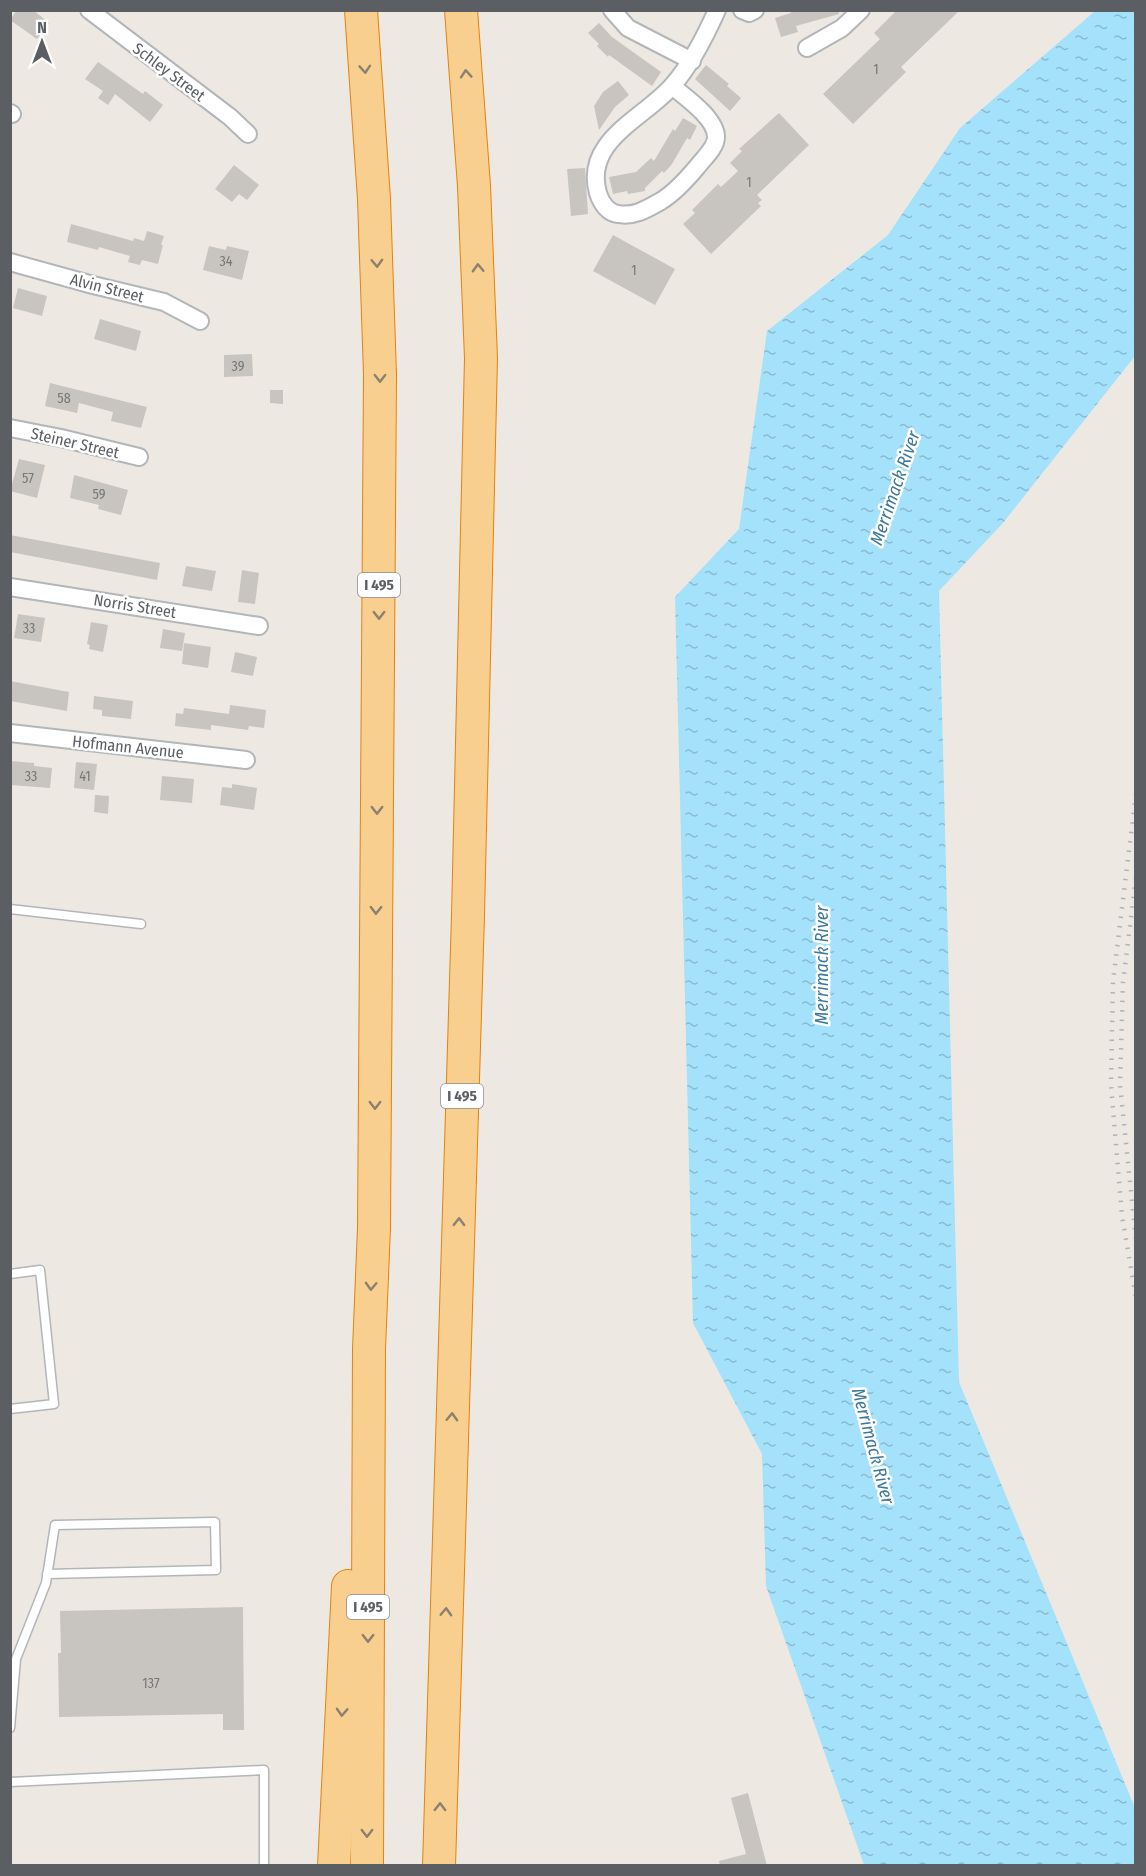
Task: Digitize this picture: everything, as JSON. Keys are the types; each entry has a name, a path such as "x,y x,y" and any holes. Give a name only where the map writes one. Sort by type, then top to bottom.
{"highway":[{"name":"I 495","path":"361,10 374,199 380,374 374,1228 369,1349 367,1866"},
{"name":"I 495","path":"439,1866 468,915 481,358 474,186 461,10"},
{"path":"334,1866 350,1548 369,1349"}],"street":[{"name":"Schley Street","path":"89,10 230,117 248,134"},
{"path":"612,10 628,28 692,61"},
{"path":"672,86 694,104 712,124 716,137 711,149 667,198 646,210 628,216 613,213 600,202 595,183 596,166 616,134 672,86 692,61 717,10"},
{"path":"742,10 750,13 755,10"},
{"path":"807,48 842,28 861,10"},
{"name":"Alvin Street","path":"10,262 164,302 200,321"},
{"name":"Steiner Street","path":"10,429 61,438 139,457"},
{"name":"Norris Street","path":"10,587 259,626"},
{"name":"Hofmann Avenue","path":"10,733 246,760"}],"lane":[{"path":"10,909 141,924"},
{"path":"10,1274 40,1270 54,1404 10,1409"},
{"path":"10,1728 16,1659 47,1574 55,1525 215,1522 216,1570 47,1574"},
{"path":"10,1782 264,1770 264,1866"}],"water":[{"name":"Merrimack River","path":"1095,11 1135,11 1135,356 1003,523 939,591 959,1382 1135,1808 1135,1865 864,1865 766,1586 762,1454 693,1323 675,597 739,529 767,331 888,235 960,128"}],"building":[{"path":"17,10 33,10 49,23 37,39 10,20"},
{"path":"791,10 838,10 839,14 796,26 798,32 781,37 775,18 791,13"},
{"path":"897,10 960,10 901,67 906,72 853,124 823,94 880,39 874,33"},
{"path":"599,23 612,37 661,72 652,86 609,55 608,57 597,46 599,44 588,33"},
{"path":"98,62 143,94 145,91 163,105 150,122 115,94 108,105 98,98 103,91 85,79"},
{"path":"706,65 729,84 727,86 741,98 730,111 695,79"},
{"path":"618,81 629,95 615,107 599,130 594,106 603,92"},
{"path":"779,113 809,145 757,195 762,200 758,203 761,206 711,254 683,224 695,213 692,210 718,184 721,187 738,171 730,163 742,151 739,149"},
{"path":"683,118 697,126 690,140 687,138 664,173 662,171 645,188 645,191 613,194 609,177 636,172 651,158 654,161 673,129 675,131"},
{"path":"234,165 259,185 247,200 239,194 232,202 215,189"},
{"path":"585,168 588,214 571,216 567,169"},
{"path":"71,224 133,241 134,238 144,241 147,231 164,236 158,264 142,260 140,265 128,262 130,256 99,247 98,250 67,242"},
{"path":"613,235 675,269 655,305 593,271"},
{"path":"209,246 226,250 227,246 249,251 242,280 203,270"},
{"path":"18,288 47,296 42,316 13,308"},
{"path":"100,319 141,331 136,351 94,339"},
{"path":"252,354 253,376 224,377 224,355"},
{"path":"50,383 147,407 141,428 111,421 113,412 79,403 77,413 45,406"},
{"path":"270,390 283,390 283,404 270,403"},
{"path":"19,459 45,465 37,498 10,491"},
{"path":"74,475 128,490 121,515 98,509 99,505 70,498"},
{"path":"10,535 160,563 157,580 10,552"},
{"path":"186,566 216,571 212,591 182,586"},
{"path":"242,570 259,573 255,604 238,602"},
{"path":"18,614 45,618 41,642 14,638"},
{"path":"91,622 108,625 103,652 89,649 90,645 87,644"},
{"path":"163,629 185,633 182,651 160,648"},
{"path":"184,643 211,647 208,668 182,664"},
{"path":"235,652 257,657 253,676 231,672"},
{"path":"10,681 69,692 67,711 10,701"},
{"path":"94,696 133,701 131,719 102,716 102,710 93,709"},
{"path":"230,705 266,710 264,728 249,726 248,730 211,725 211,730 175,726 176,713 183,714 184,708 229,714"},
{"path":"10,761 34,763 34,766 52,768 50,788 10,785"},
{"path":"76,762 97,764 94,790 74,788"},
{"path":"162,776 194,779 192,803 160,800"},
{"path":"232,784 257,788 254,810 220,805 222,787 232,788"},
{"path":"95,795 109,796 108,814 94,812"},
{"path":"243,1607 244,1730 223,1730 223,1714 59,1717 60,1611"},
{"path":"748,1793 767,1866 720,1866 719,1861 746,1854 731,1798"}],"railway":[{"path":"1136,794 1113,981 1111,1085 1122,1216 1136,1298"},
{"path":"1136,878 1123,982 1120,1085 1136,1240"}]}
